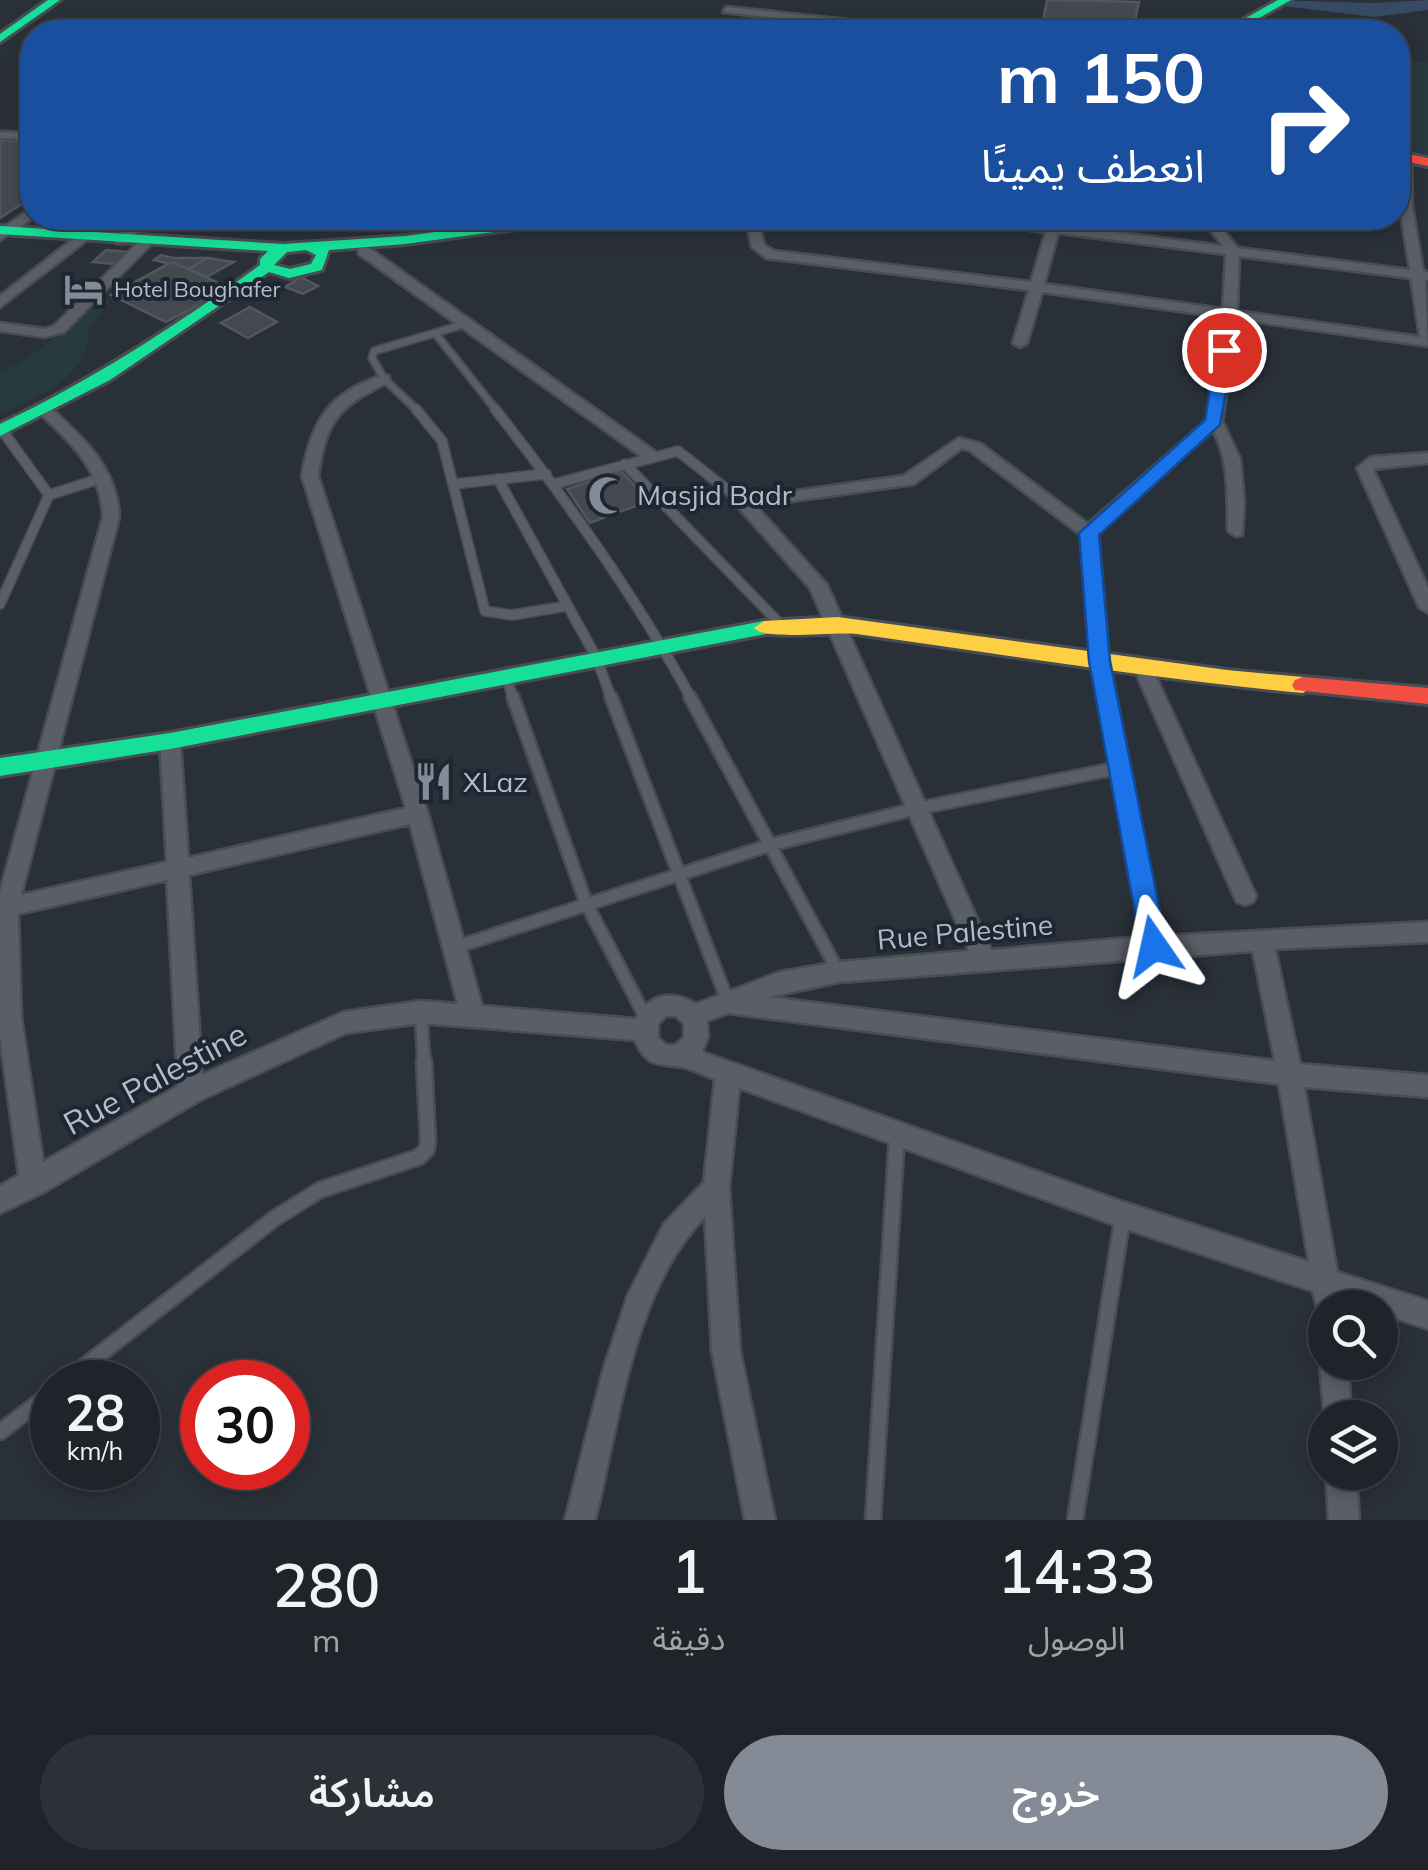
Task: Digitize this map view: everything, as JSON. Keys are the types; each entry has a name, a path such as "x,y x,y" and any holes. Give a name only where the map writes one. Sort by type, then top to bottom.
{"street":[{"path":"27,20 55,0"},
{"path":"1249,20 1280,3"},
{"path":"726,10 819,20"},
{"path":"754,230 758,247 771,255 1428,341 1422,275 1410,221"},
{"path":"3,232 59,234 73,230"},
{"path":"0,303 80,230"},
{"path":"92,230 121,240 145,230"},
{"path":"0,328 44,333 58,329 146,230"},
{"path":"152,230 238,246 309,270 318,254"},
{"path":"318,254 479,230"},
{"path":"1020,344 1048,230"},
{"path":"1097,230 1422,275"},
{"path":"1089,533 1214,421 1230,315 1233,250 1217,230"},
{"path":"318,254 364,251 406,240"},
{"path":"364,251 650,456"},
{"path":"1,430 46,411 277,262"},
{"path":"384,379 336,403 324,416 314,445 310,476 418,814 473,1016"},
{"path":"33,1184 4,1018 4,908 111,517 112,496 106,476 46,411"},
{"path":"1214,421 1228,437 1234,462 1236,531"},
{"path":"744,504 908,480 959,443 975,448 1089,533 1100,661 1154,946"},
{"path":"1428,458 1371,462 1365,468 1428,608"},
{"path":"744,504 818,585 985,962"},
{"path":"0,767 170,741 505,673 781,625 838,624 1100,661 1428,696"},
{"path":"1142,666 1245,896"},
{"path":"170,741 191,1092"},
{"path":"4,908 418,814"},
{"name":"Rue Palestine","path":"693,1016 780,982 839,972 1154,946 1428,932"},
{"path":"1262,940 1329,1290"},
{"path":"728,1003 1290,1074 1428,1086"},
{"path":"664,1007 685,1010 693,1016 698,1034 688,1050 668,1056 650,1049 645,1025 664,1007"},
{"name":"Rue Palestine","path":"0,1200 191,1092 344,1023 421,1012 645,1025"},
{"path":"679,1055 898,1136 1428,1315"},
{"path":"728,1074 716,1188 726,1351 760,1520"},
{"path":"580,1520 636,1312 654,1266 674,1231 716,1188"},
{"path":"1342,1490 1344,1520"}],"lane":[{"path":"468,323 374,351 372,358 384,379 431,426 448,457 487,614 512,615 567,606"},
{"path":"435,332 554,484 662,645 839,972"},
{"path":"1,430 49,495"},
{"path":"554,484 650,456 683,452 744,504"},
{"path":"625,464 781,625"},
{"path":"454,484 546,474"},
{"path":"49,495 106,476"},
{"path":"498,479 596,657 728,1003"},
{"path":"0,604 4,585 39,524 49,495"},
{"path":"505,673 586,904 645,1025"},
{"path":"452,949 770,845 915,809 1118,768"},
{"path":"92,1360 276,1218 320,1190 419,1157 427,1149 421,1012"},
{"path":"872,1520 898,1136"},
{"path":"1075,1520 1123,1214"},
{"path":"0,1432 30,1409"}],"green space":[{"path":"1428,61 1428,155 1410,150 1410,62"},
{"path":"97,299 111,300 88,330 87,346 71,373 45,392 0,415 0,372 39,349"}],"building":[{"path":"1047,0 1139,2 1135,20 1043,20"},
{"path":"0,140 20,141 20,205 0,218"},
{"path":"106,250 129,252 114,264 93,262"},
{"path":"161,255 207,258 189,269 154,260"},
{"path":"207,258 234,262 206,277 189,269"},
{"path":"172,262 230,288 166,322 111,295"},
{"path":"301,277 318,286 303,294 285,287"},
{"path":"250,307 277,322 248,338 221,323"},
{"name":"Masjid Badr","path":"622,472 649,501 590,523 567,489"}],"waterway":[{"path":"1283,0 1374,10 1428,4"}],"traffic: fast":[{"path":"27,20 55,0"},
{"path":"1249,20 1286,0"},
{"path":"0,39 20,25"},
{"path":"0,230 283,248"},
{"path":"315,247 479,230"},
{"path":"308,245 324,253 317,267 289,274 267,267 267,259 283,248 308,245"},
{"path":"0,431 138,356 267,267"},
{"path":"0,767 170,741 764,628"}],"traffic: slow":[{"path":"764,628 838,624 1303,685"}],"traffic: jam":[{"path":"1410,158 1428,162"},
{"path":"1303,685 1428,696"}],"place":[{"name":"Hotel Boughafer","path":"84,289"},
{"name":"Masjid Badr","path":"607,495"},
{"name":"XLaz","path":"433,782"}],"route":[{"path":"1154,946 1100,661 1089,533 1214,421 1224,350"}]}
